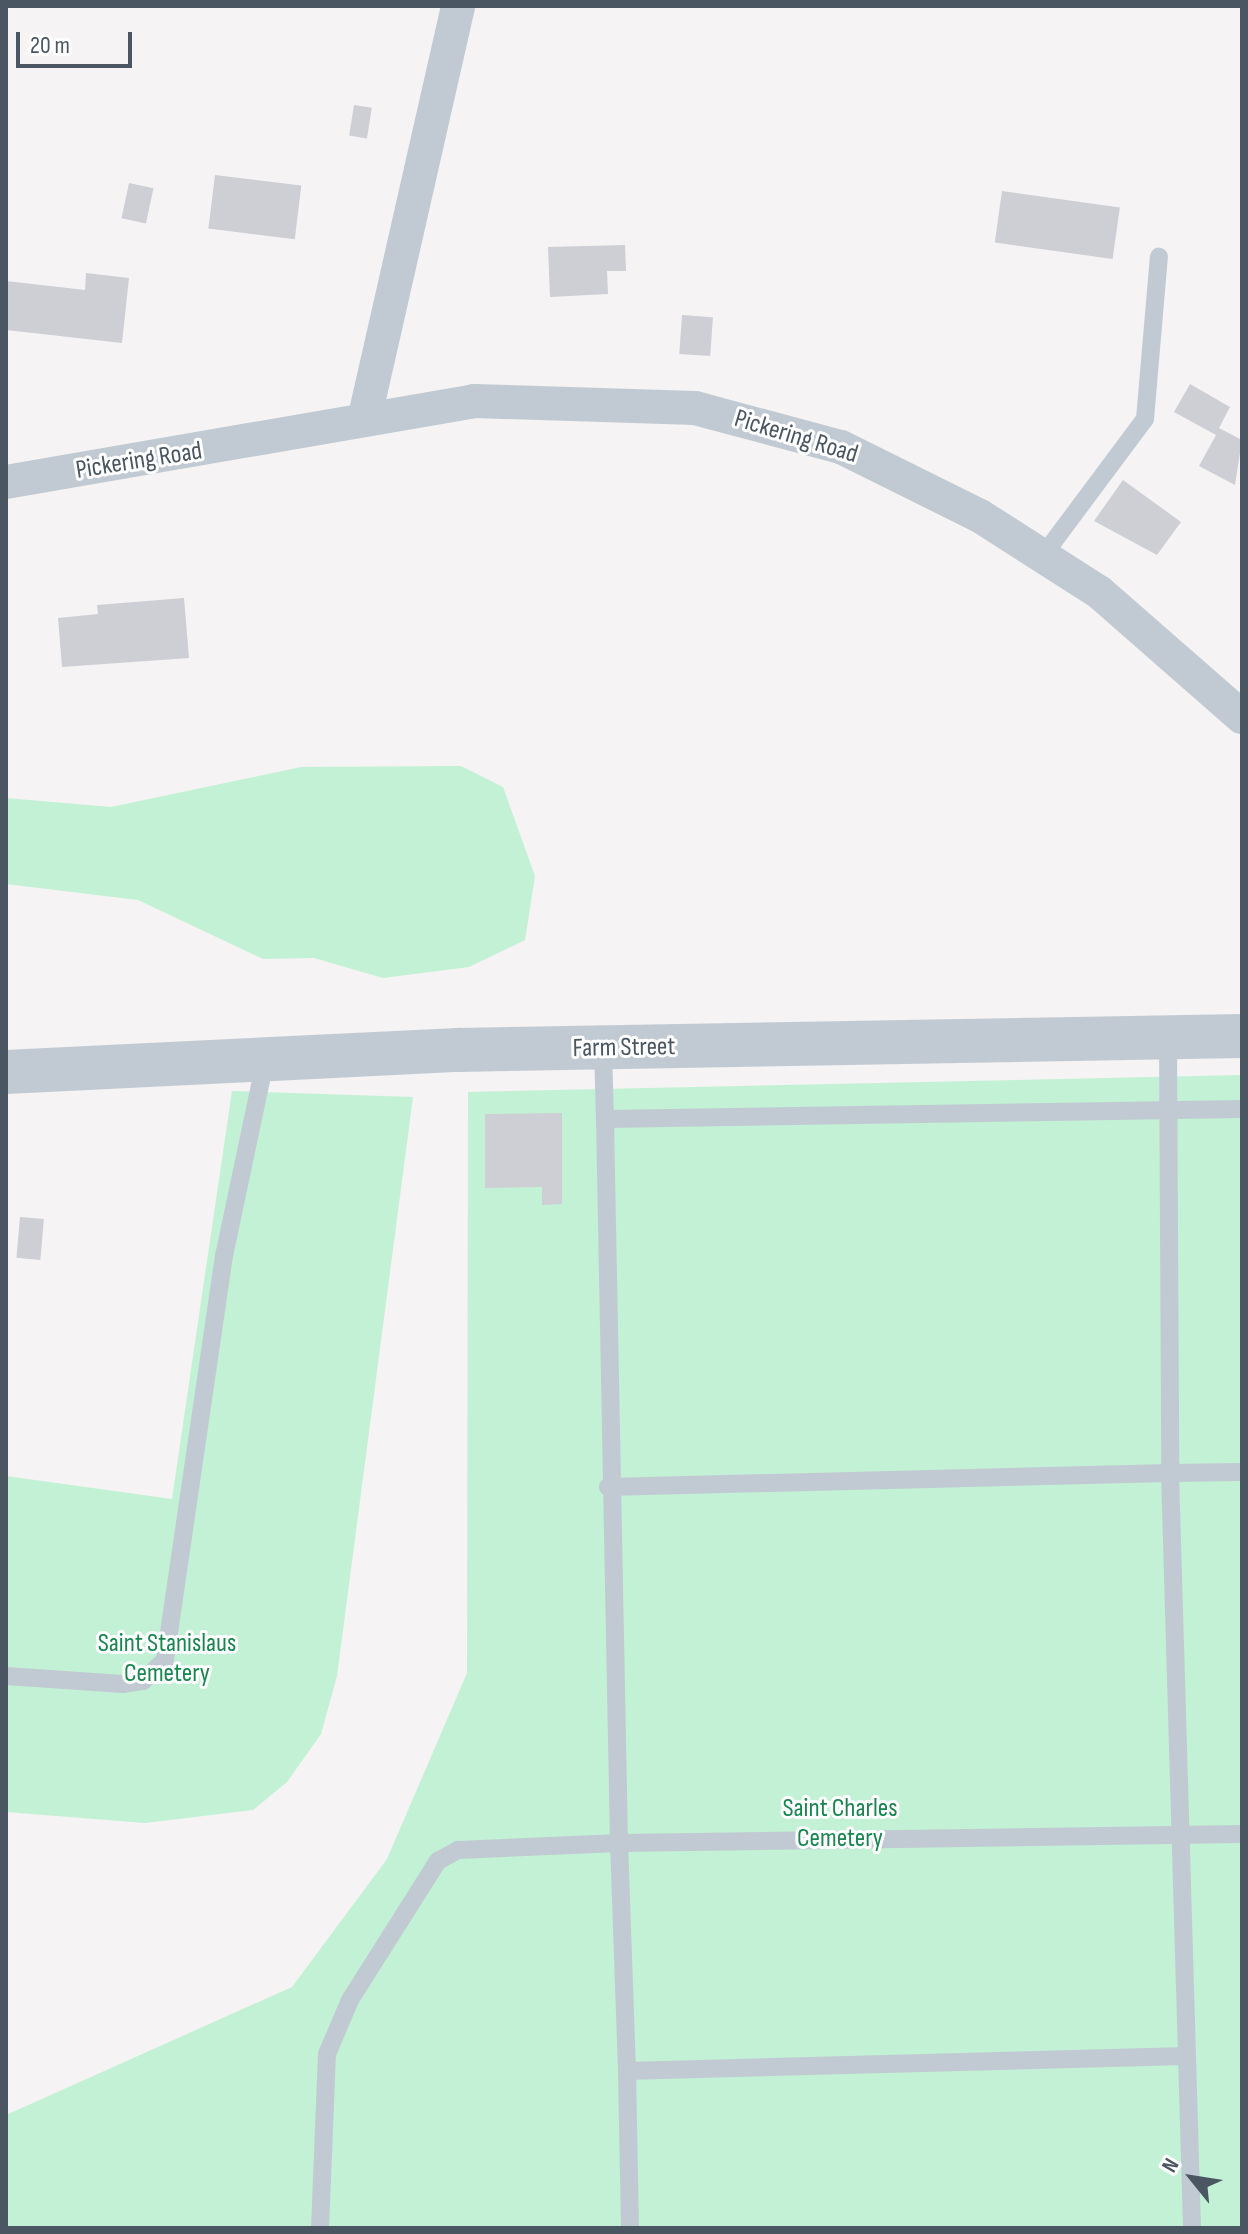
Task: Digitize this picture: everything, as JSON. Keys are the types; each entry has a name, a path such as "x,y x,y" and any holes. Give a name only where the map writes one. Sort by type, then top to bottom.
{"street":[{"path":"365,416 458,6"},
{"name":"Pickering Road","path":"6,482 170,458 365,416 474,401 695,408 841,447 980,516 1099,592 1242,717"},
{"name":"Farm Street","path":"6,1072 603,1049 1242,1036"}],"lane":[{"path":"1042,557 1145,419 1159,257"},
{"path":"1168,1037 1172,1107 1170,1473 1184,1834 1186,2056 1192,2228"},
{"path":"603,1049 608,1487 630,2228"},
{"path":"6,1676 123,1684 143,1681 165,1660 224,1256 265,1062"},
{"path":"605,1119 1172,1107 1242,1109"},
{"path":"608,1487 1242,1472"},
{"path":"320,2228 327,2054 350,2000 438,1861 458,1850 619,1843 1242,1834"},
{"path":"627,2071 1186,2056"}],"green space":[{"path":"461,766 503,787 535,876 525,940 469,967 383,978 314,958 263,959 138,900 6,884 6,798 111,807 301,767"},
{"name":"Saint Charles Cemetery","path":"1242,1075 1242,2228 6,2228 6,2115 292,1987 387,1859 467,1673 468,1092"},
{"name":"Saint Stanislaus Cemetery","path":"232,1091 413,1097 337,1676 321,1734 287,1782 253,1810 145,1823 6,1812 6,1476 172,1499"}],"building":[{"path":"354,105 372,108 367,138 349,136"},
{"path":"215,175 301,186 295,239 208,229"},
{"path":"129,183 153,188 146,223 122,218"},
{"path":"1002,191 1120,208 1113,259 995,242"},
{"path":"625,245 626,271 607,271 608,294 550,297 548,247"},
{"path":"86,273 129,278 122,343 6,330 6,281 85,290"},
{"path":"682,315 713,317 710,356 679,354"},
{"path":"1190,384 1230,407 1219,428 1242,440 1235,485 1199,466 1216,435 1174,412"},
{"path":"1123,480 1181,522 1157,555 1094,521"},
{"path":"184,598 189,658 62,667 58,618 98,614 97,605"},
{"path":"562,1113 562,1204 542,1205 542,1187 485,1188 485,1114"},
{"path":"20,1217 44,1219 40,1260 16,1258"}]}
